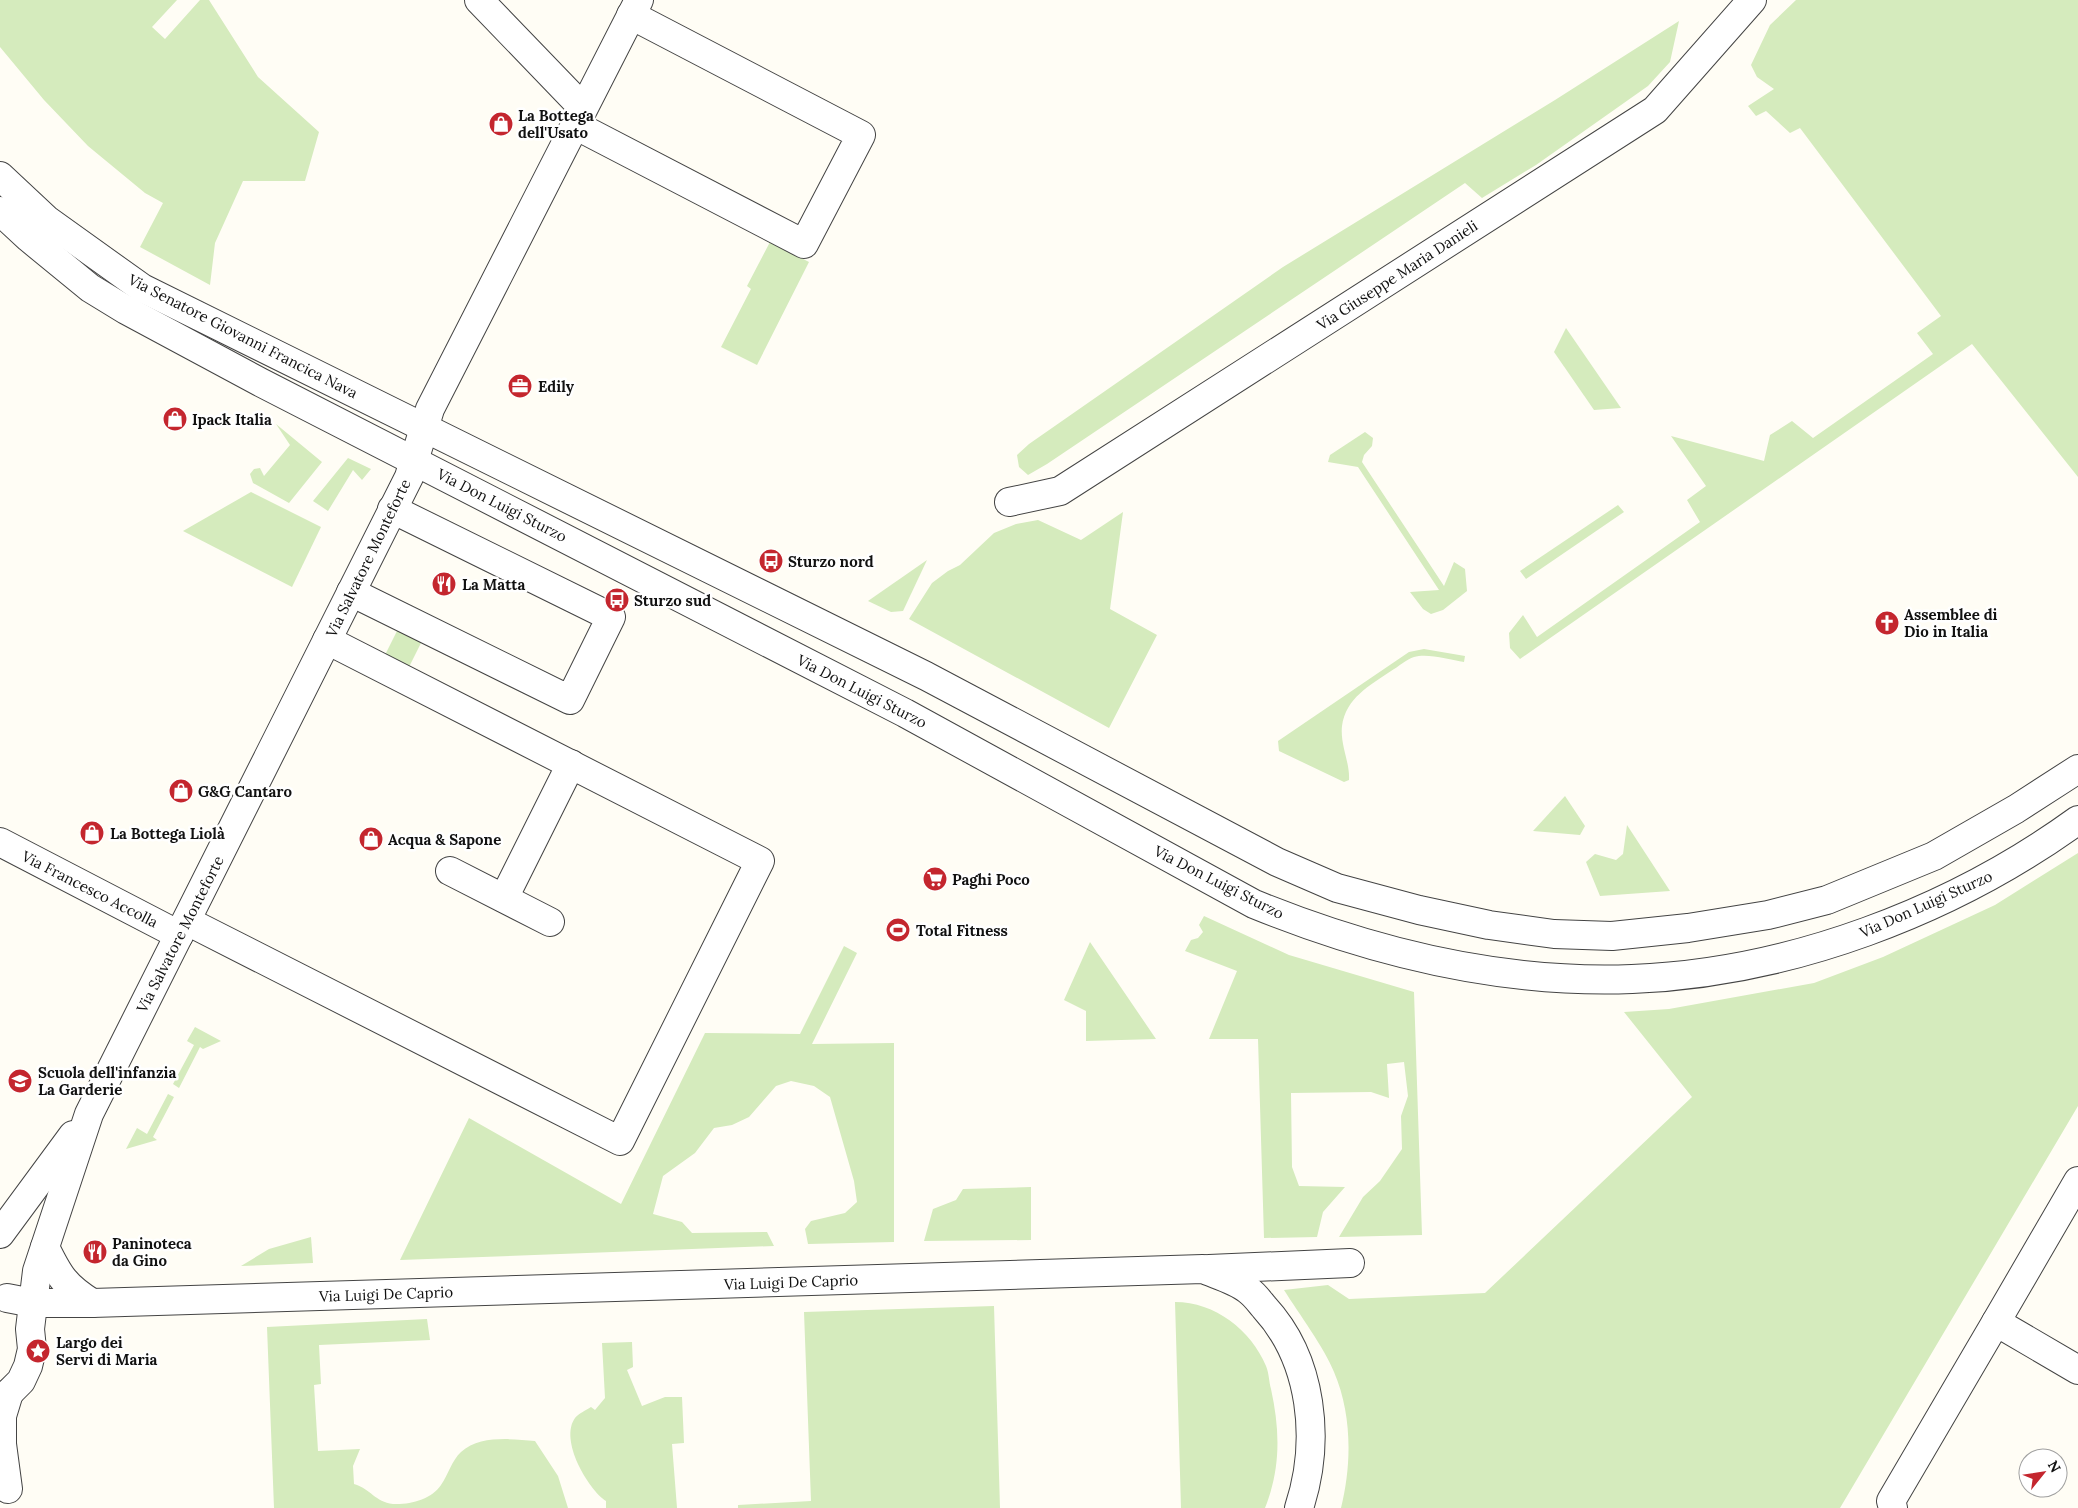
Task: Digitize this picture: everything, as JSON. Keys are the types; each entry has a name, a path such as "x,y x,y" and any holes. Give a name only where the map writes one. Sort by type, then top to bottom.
{"street":[{"path":"479,0 579,116 804,244 860,135 635,8"},
{"name":"Via Giuseppe Maria Danieli","path":"1009,502 1060,492 1656,110 1743,3"},
{"name":"Via Salvatore Monteforte","path":"89,1114 409,477 430,409 635,8"},
{"name":"Via Senatore Giovanni Francica Nava","path":"0,176 47,220 142,288 424,427"},
{"name":"Via Senatore Giovanni Francica Nava","path":"0,211 29,238 90,288 126,310 260,382 414,460"},
{"path":"424,427 926,676 1277,862 1338,888 1419,910 1489,925 1554,934 1612,936 1688,928 1760,917 1827,900 1934,856 2016,809 2078,769"},
{"name":"Via Don Luigi Sturzo","path":"414,460 906,713 1254,904 1304,924 1359,942 1467,967 1550,977 1632,979 1718,970 1796,953 1855,936 1942,899 1995,874 2078,820"},
{"path":"351,592 570,700 611,617 392,509"},
{"path":"327,640 571,764 504,898"},
{"name":"Via Francesco Accolla","path":"0,842 183,928 620,1141 760,861 571,764"},
{"path":"450,871 550,922"},
{"path":"0,1234 89,1114"},
{"path":"7,1491 2,1444 2,1416 5,1396 21,1381 28,1366 20,1315 37,1271 89,1114"},
{"path":"1893,1508 1891,1501 2078,1181"},
{"path":"44,1247 57,1273 71,1290 92,1303"},
{"path":"1203,1269 1350,1263"},
{"name":"Via Luigi De Caprio","path":"92,1303 1203,1269 1248,1289 1280,1324 1300,1363 1310,1411 1310,1452 1299,1508"},
{"path":"20,1315 92,1303"},
{"path":"20,1315 44,1321 54,1311 92,1303"},
{"path":"1996,1322 2078,1370"}],"green space":[{"path":"0,0 177,0 152,27 165,39 200,0 209,0 258,77 319,132 305,181 243,181 215,243 210,285 140,247 163,203 145,193 88,146 44,100 0,47"},
{"path":"1796,0 2078,0 2078,477 1972,344 1520,659 1510,648 1509,633 1523,615 1537,637 1700,522 1687,500 1706,486 1671,436 1764,461 1770,435 1792,421 1813,438 1933,354 1917,333 1941,316 1800,128 1790,133 1766,111 1756,116 1748,106 1774,89 1757,77 1751,65 1770,25"},
{"path":"1679,21 1670,62 1648,86 1536,165 1482,198 1465,183 1047,464 1028,475 1019,467 1017,455 1029,444 1283,267 1555,100"},
{"path":"770,242 809,262 757,365 721,347 751,289 747,286"},
{"path":"1566,328 1621,408 1594,410 1554,352"},
{"path":"276,424 322,462 289,503 253,483 250,474 254,469 260,468 264,476 290,445"},
{"path":"1365,432 1373,438 1372,446 1364,455 1362,462 1444,586 1454,562 1465,569 1467,591 1443,610 1431,614 1423,609 1410,592 1439,590 1358,467 1328,462 1330,455"},
{"path":"348,458 371,469 362,480 353,470 328,511 313,501"},
{"path":"251,492 321,527 292,587 183,531"},
{"path":"1618,505 1624,512 1526,579 1520,571"},
{"path":"1123,512 1110,609 1157,635 1109,728 909,619 932,583 960,565 994,533 1016,524 1038,520 1081,540"},
{"path":"927,560 903,611 891,612 868,601"},
{"path":"398,629 422,641 408,669 384,657"},
{"path":"1424,649 1465,656 1464,662 1432,656 1414,657 1375,682 1353,700 1344,716 1342,726 1342,740 1349,780 1344,782 1279,751 1278,741 1409,652"},
{"path":"1565,796 1585,826 1580,835 1533,831"},
{"path":"1627,825 1670,891 1600,896 1586,862 1595,854 1616,860 1623,854"},
{"path":"2078,853 2078,1106 1840,1508 1341,1508 1347,1474 1348,1439 1347,1422 1340,1388 1330,1362 1284,1290 1328,1285 1349,1299 1485,1293 1692,1097 1624,1012 1669,1009 1814,983 1883,957 1995,905"},
{"path":"1204,916 1289,955 1414,992 1422,1235 1339,1237 1363,1197 1380,1181 1402,1149 1401,1116 1408,1096 1404,1062 1387,1064 1389,1098 1371,1092 1291,1093 1292,1167 1299,1186 1345,1187 1323,1212 1317,1237 1264,1238 1258,1039 1209,1039 1237,971 1185,951 1191,940 1198,938 1203,932 1199,925"},
{"path":"1090,942 1156,1039 1086,1041 1086,1011 1064,1000"},
{"path":"844,946 857,953 812,1044 894,1043 894,1242 808,1244 805,1229 811,1221 845,1213 857,1202 854,1181 830,1097 814,1086 791,1081 776,1086 749,1117 732,1125 714,1128 695,1153 663,1176 653,1214 682,1222 692,1233 767,1232 774,1246 400,1260 469,1118 621,1204 705,1033 800,1034"},
{"path":"195,1027 221,1041 203,1049 200,1047 179,1088 173,1084 194,1045 187,1041"},
{"path":"168,1094 174,1097 153,1137 157,1140 126,1149 137,1128 147,1134"},
{"path":"1031,1187 1031,1240 924,1241 933,1209 956,1200 963,1189"},
{"path":"311,1237 313,1263 241,1266 269,1249"},
{"path":"1175,1302 1190,1303 1204,1307 1230,1320 1251,1341 1266,1366 1276,1419 1277,1449 1274,1478 1265,1508 1181,1508"},
{"path":"994,1306 1000,1508 738,1508 738,1505 811,1501 804,1312"},
{"path":"427,1319 430,1340 319,1345 321,1384 314,1385 318,1451 360,1449 353,1466 354,1484 382,1501 400,1504 420,1500 432,1494 441,1485 458,1455 477,1443 497,1439 535,1441 558,1476 568,1508 274,1508 267,1327"},
{"path":"632,1342 633,1367 627,1370 642,1406 665,1397 682,1397 684,1443 672,1444 677,1508 606,1508 606,1501 591,1486 573,1451 571,1427 575,1418 591,1407 595,1410 605,1398 602,1343"}],"place":[{"name":"La Bottega dell'Usato","path":"501,124"},
{"name":"Edily","path":"520,386"},
{"name":"Ipack Italia","path":"175,419"},
{"name":"Sturzo nord","path":"771,561"},
{"name":"La Matta","path":"444,584"},
{"name":"Sturzo sud","path":"617,600"},
{"name":"Assemblee di Dio in Italia","path":"1887,623"},
{"name":"G&G Cantaro","path":"181,791"},
{"name":"La Bottega Liolà","path":"92,833"},
{"name":"Acqua & Sapone","path":"371,839"},
{"name":"Paghi Poco","path":"935,879"},
{"name":"Total Fitness","path":"898,930"},
{"name":"Scuola dell'infanzia La Garderie","path":"20,1081"},
{"name":"Paninoteca da Gino","path":"95,1252"},
{"name":"Largo dei Servi di Maria","path":"38,1351"}]}
